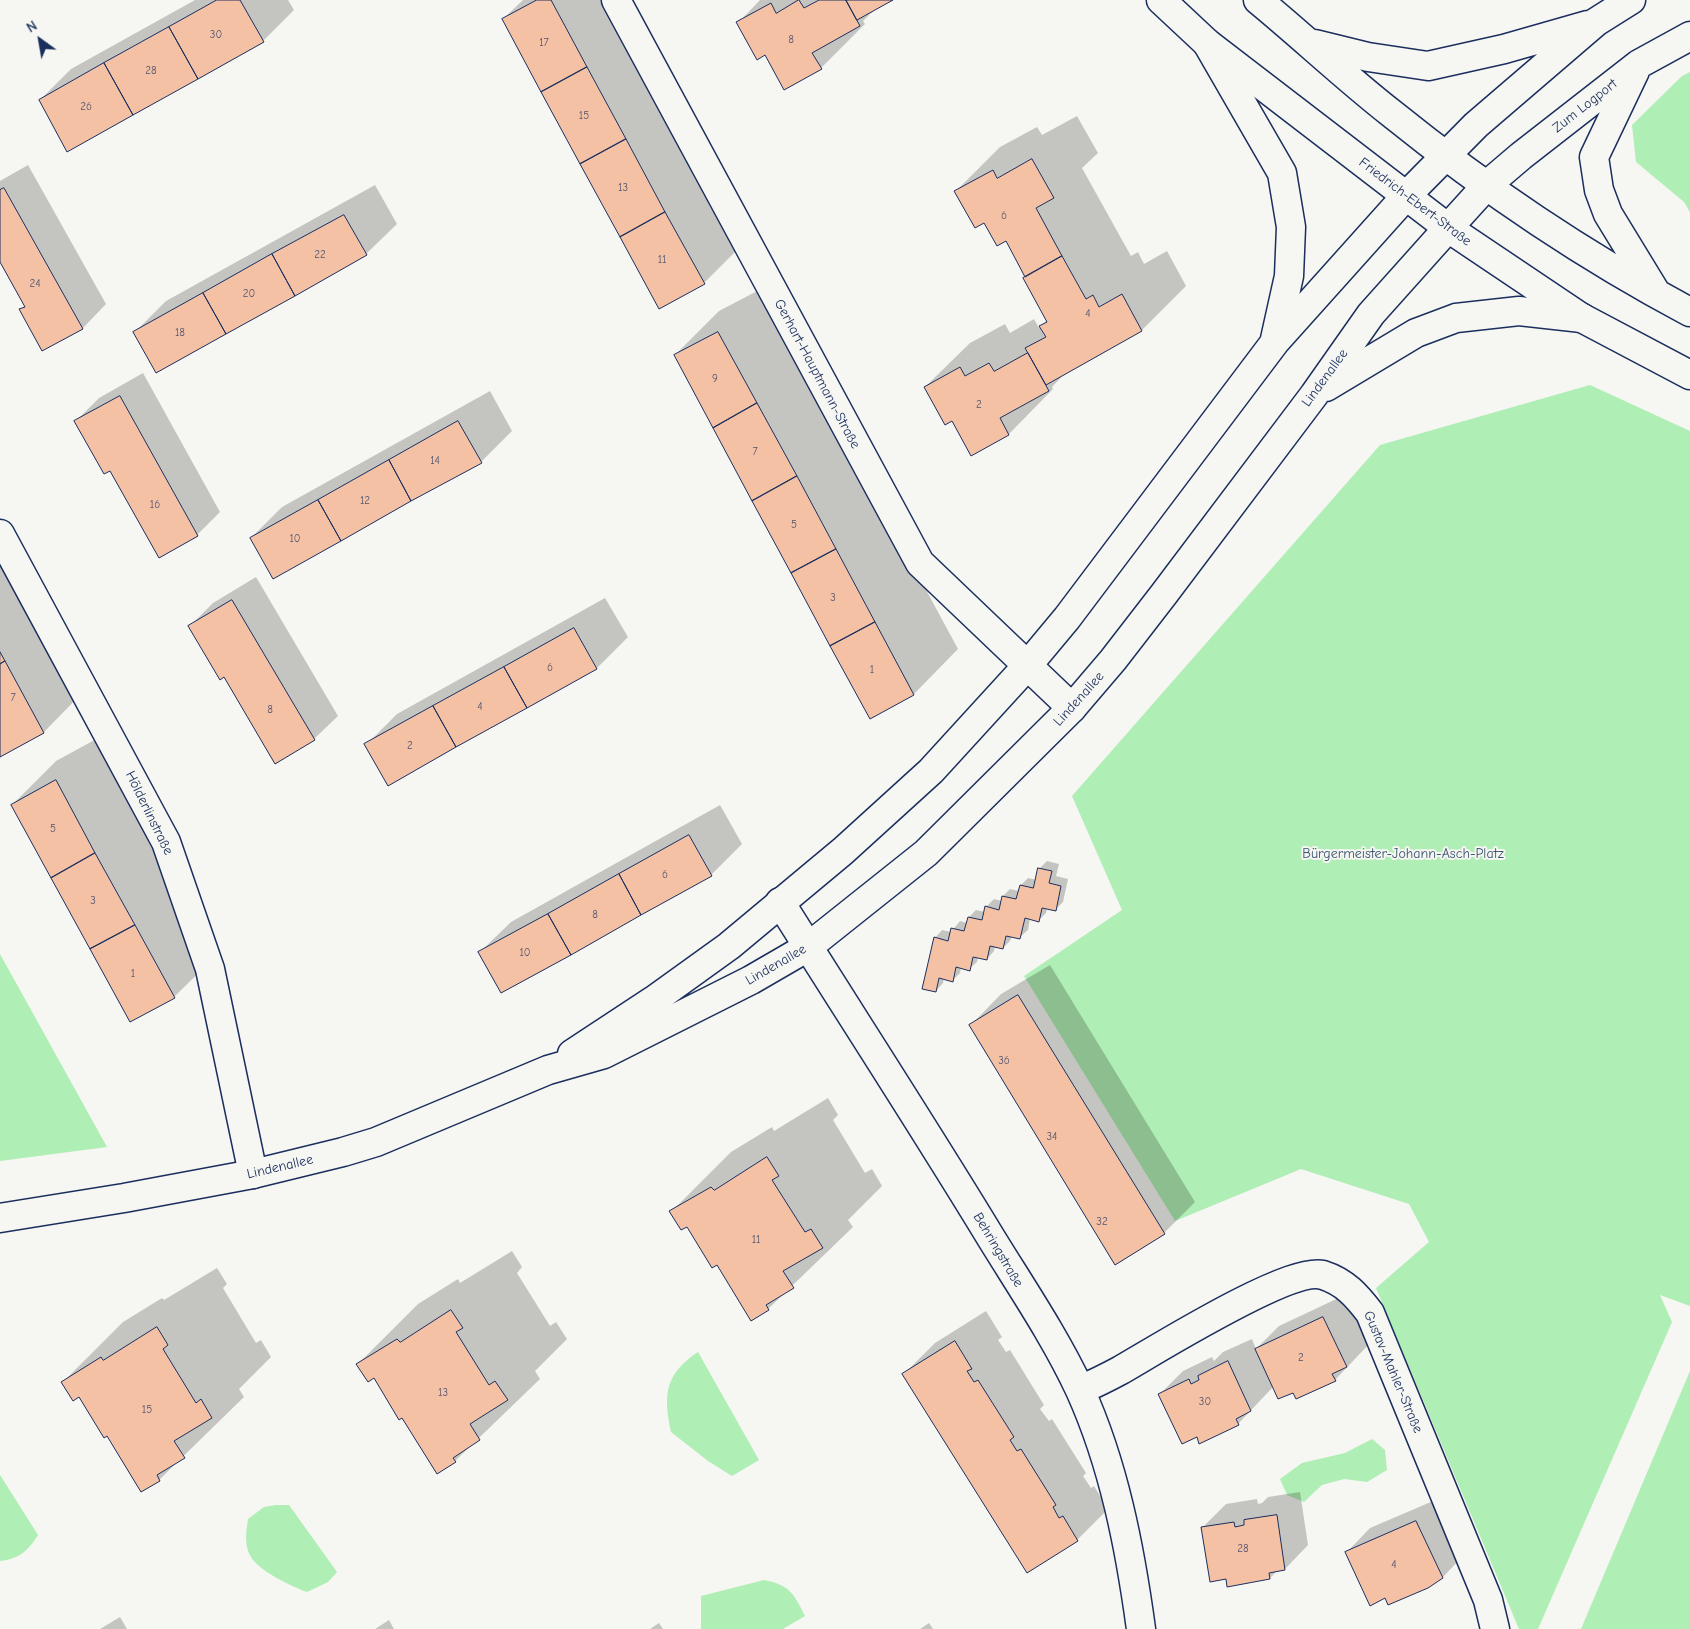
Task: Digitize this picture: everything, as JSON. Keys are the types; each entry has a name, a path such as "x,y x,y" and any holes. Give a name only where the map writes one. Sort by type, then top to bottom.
{"street":[{"name":"Gerhart-Hauptmann-Straße","path":"616,0 920,563 1072,708"},
{"name":"Friedrich-Ebert-Straße","path":"1161,0 1207,43 1405,197 1448,228 1582,318 1690,375"},
{"path":"1258,0 1311,43 1391,114 1487,185 1557,234 1690,312"},
{"path":"1446,154 1476,125 1596,22 1631,0"},
{"path":"1311,43 1368,57 1428,66 1504,49 1596,22"},
{"name":"Zum Logport","path":"1487,185 1639,64 1690,36"},
{"path":"1207,43 1282,173 1290,227 1288,276 1274,342"},
{"path":"1639,64 1594,157 1599,190 1608,214 1657,294"},
{"name":"Lindenallee","path":"548,1070 654,1000 729,946 843,851 930,771 1027,666 1132,533 1274,342 1446,154"},
{"name":"Lindenallee","path":"0,1218 124,1198 253,1174 376,1142 548,1070 604,1054 751,980 808,947 926,853 1072,708 1113,660 1314,395 1371,314 1487,185"},
{"path":"1314,395 1416,333 1456,318 1519,311 1582,318"},
{"name":"Hölderlinstraße","path":"0,534 166,842 210,969 253,1174"},
{"name":"Behringstraße","path":"780,902 1000,1252 1058,1348 1080,1390 1100,1443 1129,1548 1141,1629"},
{"name":"Gustav-Mahler-Straße","path":"1080,1390 1119,1371 1216,1314 1303,1275 1322,1275 1352,1290 1370,1313 1488,1600 1495,1629"}],"green space":[{"path":"1690,72 1690,212 1684,202 1636,162 1632,125 1682,76"},
{"name":"Bürgermeister-Johann-Asch-Platz","path":"1590,385 1690,431 1690,1306 1660,1295 1672,1322 1538,1629 1519,1629 1376,1288 1429,1242 1409,1204 1301,1169 1175,1221 1024,976 1122,910 1072,796 1380,445"},
{"path":"0,954 107,1147 0,1161"},
{"path":"698,1352 759,1460 732,1476 708,1461 671,1432 667,1407 669,1386 679,1368"},
{"path":"1690,1371 1690,1629 1581,1629"},
{"path":"1372,1439 1385,1450 1387,1470 1367,1482 1344,1479 1322,1485 1304,1502 1287,1495 1280,1479 1302,1463 1345,1453"},
{"path":"0,1475 38,1535 31,1546 18,1556 0,1561"},
{"path":"289,1505 337,1572 328,1582 307,1592 261,1568 251,1557 246,1544 248,1519 264,1507"},
{"path":"764,1580 780,1585 790,1592 805,1616 783,1629 701,1629 701,1596"}],"building":[{"path":"217,0 240,0 264,42 198,79 169,27"},
{"path":"537,0 551,0 587,67 541,92 502,19"},
{"path":"799,0 804,8 819,0 846,0 860,26 812,53 822,69 784,90 765,55 757,60 736,22 771,3 776,13"},
{"path":"846,0 893,0 857,20"},
{"path":"169,27 198,79 133,115 104,63"},
{"path":"104,63 133,115 67,152 39,100"},
{"path":"587,67 626,139 580,164 541,92"},
{"path":"626,139 665,212 620,237 580,164"},
{"path":"1032,159 1054,198 1036,208 1062,256 1025,277 1006,241 997,246 984,223 975,228 954,191 993,170 997,178"},
{"path":"4,188 83,329 42,351 19,309 25,307 0,262 0,190"},
{"path":"665,212 705,284 659,309 620,237"},
{"path":"344,215 367,255 295,296 272,254"},
{"path":"272,254 295,296 226,334 203,293"},
{"path":"1062,256 1086,299 1093,295 1099,307 1122,294 1142,331 1046,385 1025,348 1046,337 1039,326 1047,322 1023,278"},
{"path":"203,293 226,334 156,373 133,332"},
{"path":"718,332 757,403 713,428 674,355"},
{"path":"1028,353 1049,391 1000,418 1009,435 971,456 952,421 945,425 924,387 960,367 965,376 989,363 994,371"},
{"path":"120,396 198,536 159,558 110,471 104,474 74,421"},
{"path":"757,403 797,476 752,501 713,428"},
{"path":"458,421 482,463 411,501 389,460"},
{"path":"389,460 411,501 341,541 318,500"},
{"path":"797,476 836,549 791,573 752,501"},
{"path":"318,500 341,541 273,579 250,538"},
{"path":"836,549 875,622 830,646 791,573"},
{"path":"232,600 315,740 275,764 224,677 220,680 188,626"},
{"path":"875,622 914,695 870,719 830,646"},
{"path":"574,628 597,669 527,708 504,667"},
{"path":"0,652 5,661 0,664"},
{"path":"5,661 44,733 0,757 0,664"},
{"path":"504,667 527,708 456,747 433,706"},
{"path":"433,706 456,747 388,786 364,744"},
{"path":"56,780 95,853 51,878 11,805"},
{"path":"689,835 712,876 641,915 619,874"},
{"path":"95,853 135,925 90,949 51,878"},
{"path":"1038,868 1052,871 1049,883 1061,886 1056,911 1042,908 1039,922 1025,918 1020,939 1006,936 1003,949 990,946 987,960 973,957 970,971 956,967 953,982 939,978 936,992 922,989 934,937 948,941 951,928 964,931 968,917 982,920 985,906 999,910 1002,896 1016,899 1020,885 1033,888"},
{"path":"619,874 641,915 571,955 548,914"},
{"path":"548,914 571,955 501,993 478,952"},
{"path":"135,925 175,998 130,1022 90,949"},
{"path":"1018,995 1165,1234 1115,1265 969,1025"},
{"path":"767,1157 779,1176 772,1180 805,1232 811,1229 823,1248 783,1271 794,1288 766,1305 769,1310 751,1321 717,1265 712,1268 687,1227 681,1230 669,1211 711,1187 714,1190"},
{"path":"451,1310 463,1328 456,1332 489,1385 495,1381 508,1400 470,1424 480,1440 453,1458 456,1462 437,1474 402,1418 399,1420 374,1378 368,1382 356,1364 397,1339 400,1342"},
{"path":"1323,1317 1347,1367 1332,1374 1336,1381 1296,1399 1293,1393 1278,1399 1255,1349"},
{"path":"157,1327 168,1345 163,1349 196,1403 201,1399 212,1418 174,1441 185,1458 157,1475 160,1481 141,1492 107,1436 104,1438 79,1397 73,1401 61,1382 101,1357 103,1360"},
{"path":"955,1341 972,1369 967,1371 974,1382 978,1380 1014,1437 1010,1440 1017,1451 1021,1449 1056,1505 1053,1507 1059,1518 1063,1516 1078,1541 1027,1573 902,1374"},
{"path":"1228,1361 1251,1411 1236,1419 1239,1425 1199,1444 1197,1437 1182,1444 1158,1394 1189,1379 1191,1384 1199,1380 1198,1376"},
{"path":"1277,1515 1285,1570 1269,1573 1270,1579 1227,1587 1226,1579 1210,1582 1201,1527 1234,1522 1235,1527 1244,1525 1244,1520"},
{"path":"1416,1521 1443,1578 1428,1588 1388,1605 1385,1598 1370,1606 1345,1552"}]}
